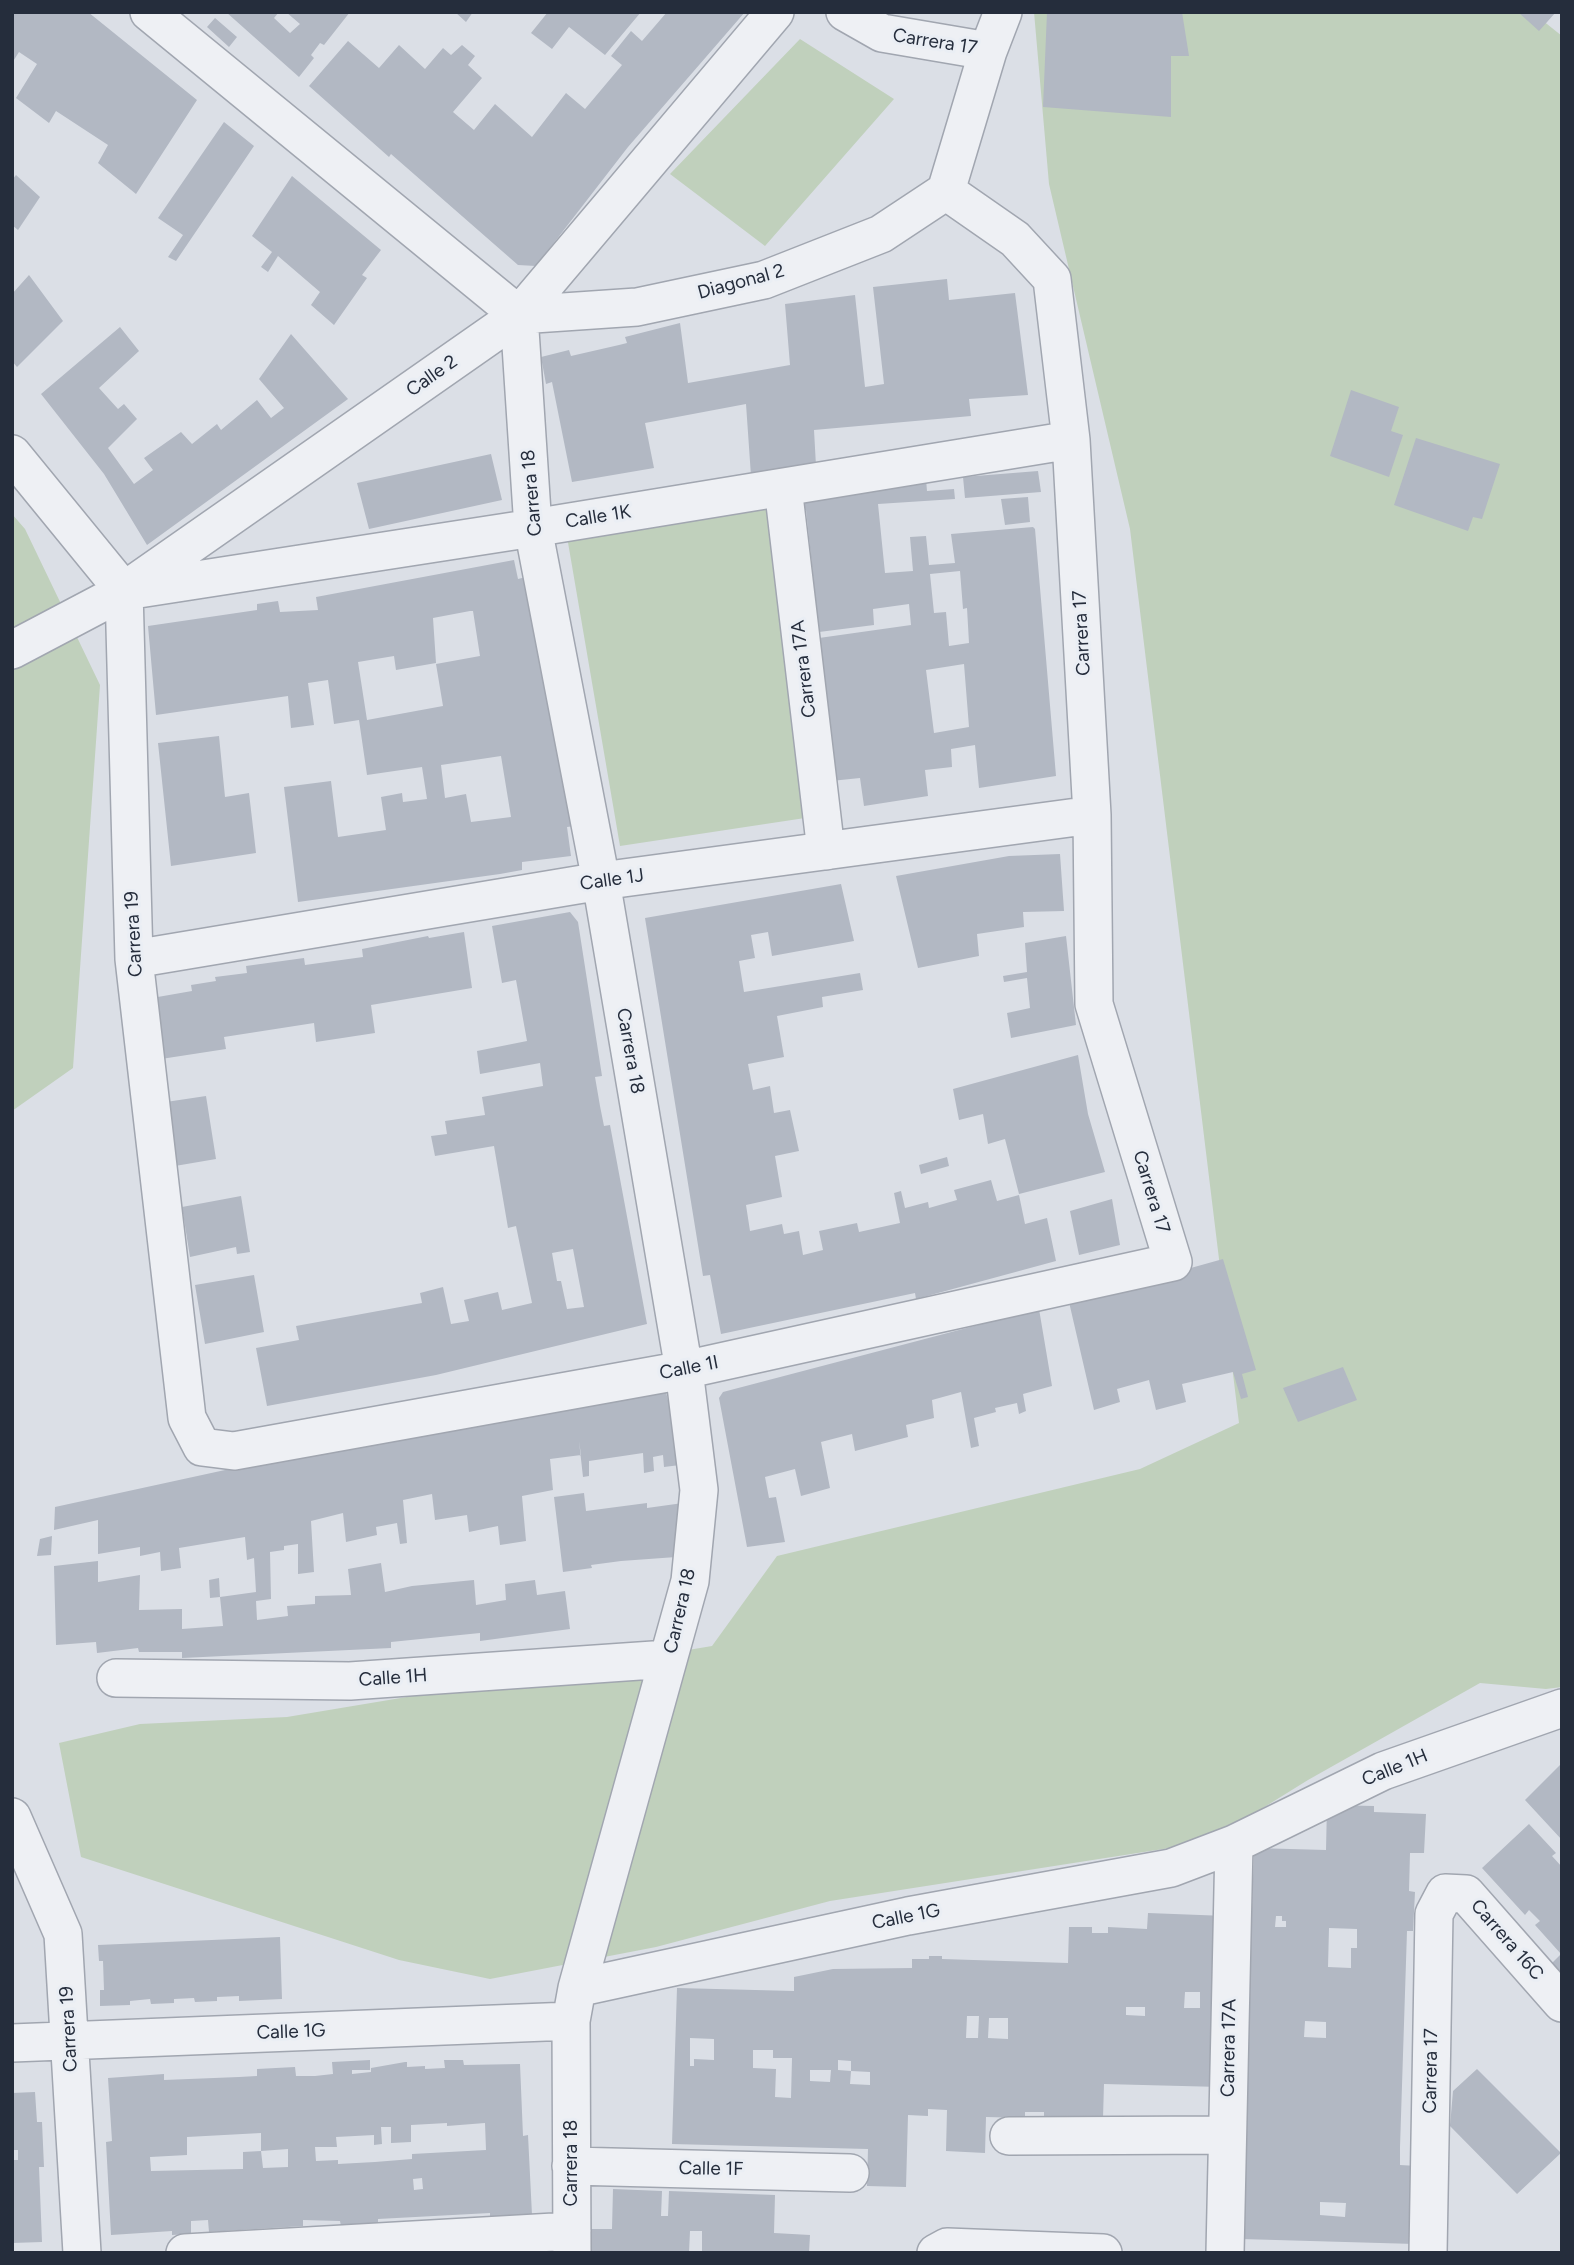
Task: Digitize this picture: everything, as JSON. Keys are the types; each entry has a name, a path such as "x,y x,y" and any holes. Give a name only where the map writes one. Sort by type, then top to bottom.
{"street":[{"path":"149,12 519,315"},
{"name":"Calle 2","path":"12,650 124,591 519,315 775,12"},
{"name":"Carrera 17","path":"845,12 882,33 988,51"},
{"name":"Carrera 17","path":"1003,12 988,51 946,191 1015,239 1052,279 1071,440 1092,815 1094,1004 1173,1262"},
{"name":"Diagonal 2","path":"519,315 638,307 764,280 881,234 946,191"},
{"name":"Carrera 18","path":"519,315 533,528 601,881 684,1370 699,1490 690,1581 574,2004 572,2242"},
{"name":"Calle 1K","path":"124,591 533,528 1071,440"},
{"path":"12,454 124,591"},
{"name":"Carrera 17A","path":"783,487 826,851"},
{"name":"Carrera 19","path":"124,591 134,959 187,1418 202,1447"},
{"name":"Calle 1J","path":"134,959 601,881 1092,815"},
{"name":"Calle 1I","path":"202,1447 234,1451 684,1370 1173,1262"},
{"name":"Calle 1H","path":"116,1678 350,1681 668,1659"},
{"name":"Calle 1H","path":"1234,1844 1383,1770 1562,1708"},
{"name":"Carrera 19","path":"12,1816 64,1934 82,2253"},
{"name":"Carrera 17A","path":"1225,2253 1234,1844"},
{"name":"Calle 1G","path":"12,2043 574,2004 908,1916 1171,1868 1234,1844"},
{"name":"Carrera 17","path":"1428,2253 1434,1914 1445,1893"},
{"name":"Carrera 16C","path":"1445,1893 1466,1894 1562,2003"},
{"path":"1009,2136 1227,2136"},
{"name":"Calle 1F","path":"571,2166 850,2173"},
{"path":"185,2253 572,2242"},
{"path":"936,2253 947,2247 1103,2253"}],"green space":[{"path":"1034,12 1532,12 1562,36 1562,1687 1546,1689 1480,1683 1308,1780 1208,1842 830,1901 656,1947 490,1979 399,1960 81,1857 59,1743 140,1724 287,1717 712,1646 777,1556 1140,1469 1239,1423 1130,529 1049,184"},
{"path":"800,39 894,99 765,246 670,174"},
{"path":"767,502 805,818 620,846 565,525"},
{"path":"12,514 25,529 100,685 73,1068 12,1111"}],"building":[{"path":"12,12 88,12 197,100 136,194 98,163 108,145 56,111 49,123 16,98 37,64 19,52 12,63"},
{"path":"226,12 279,12 274,18 290,33 300,24 286,12 350,12 324,45 320,43 311,55 314,58 299,77"},
{"path":"455,12 473,12 466,22"},
{"path":"548,12 641,12 605,55 569,27 552,49 531,33"},
{"path":"667,12 745,12 628,147 536,266 518,265 309,86 348,41 379,68 399,45 425,69 443,48 451,55 462,45 475,56 468,65 482,78 453,112 474,130 495,104 532,137 566,93 585,109 622,65 611,56 631,31 642,41"},
{"path":"1047,12 1182,12 1189,56 1171,56 1171,117 1043,107"},
{"path":"1518,12 1556,12 1539,31"},
{"path":"215,18 237,37 229,47 207,27"},
{"path":"224,122 254,146 176,261 168,257 183,235 158,218"},
{"path":"16,175 40,197 18,230 12,225 12,180"},
{"path":"292,176 381,250 362,275 367,278 334,325 311,305 320,292 278,256 268,272 261,267 272,252 252,236"},
{"path":"29,275 63,321 17,367 12,361 12,294"},
{"path":"947,279 949,300 1015,293 1028,395 969,399 971,416 814,430 816,466 751,476 746,404 645,423 654,468 572,482 552,382 546,384 541,357 569,350 571,356 619,345 627,343 625,337 680,323 688,383 790,365 785,304 855,295 865,387 884,384 873,287"},
{"path":"120,327 139,351 99,388 118,409 124,404 137,419 108,448 134,484 153,470 144,458 181,432 192,444 217,424 221,430 257,400 271,418 284,408 259,379 291,334 348,399 147,545 104,474 41,394"},
{"path":"1351,390 1399,407 1391,431 1403,435 1389,477 1330,456"},
{"path":"1416,438 1500,464 1482,519 1473,517 1468,531 1394,505"},
{"path":"491,454 502,500 369,529 357,483"},
{"path":"1038,471 1041,492 965,498 963,477"},
{"path":"926,479 927,491 954,489 955,499 878,504 885,573 913,571 910,537 926,536 929,565 955,563 951,534 1033,527 1035,529 1056,776 979,788 975,745 951,749 952,767 925,770 928,796 864,806 860,778 831,781 819,638 911,625 909,604 873,609 874,625 819,632 806,510 801,510 801,493","holes":["960,571 963,609 967,608 969,643 949,646 946,612 934,613 930,574","964,664 969,727 934,733 926,670"]},
{"path":"1028,497 1030,522 1005,525 1001,499"},
{"path":"514,560 518,579 526,577 575,826 567,827 571,856 522,862 522,870 500,874 298,902 284,787 331,781 338,837 386,830 381,797 402,793 403,802 427,799 422,767 367,775 359,720 334,724 328,680 308,683 314,725 291,728 288,696 156,715 148,626 257,610 257,604 278,601 280,612 318,610 316,597","holes":["473,611 480,656 436,664 443,706 367,720 358,662 394,656 396,670 436,663 433,618","501,756 511,817 471,822 466,794 445,798 441,765"]},
{"path":"219,736 225,797 249,793 256,853 171,866 158,743"},
{"path":"1060,854 1064,911 1023,912 1024,927 977,934 979,956 918,968 896,876 1009,856"},
{"path":"841,884 854,941 772,956 768,932 751,935 755,958 739,961 744,992 860,973 863,990 822,997 823,1007 777,1016 784,1057 748,1064 753,1090 770,1086 774,1113 790,1110 799,1151 775,1156 782,1197 746,1205 750,1231 782,1224 784,1234 799,1231 803,1255 823,1250 819,1231 857,1223 859,1232 900,1223 894,1193 901,1191 905,1208 928,1202 929,1208 957,1200 954,1190 991,1180 997,1201 1019,1195 1025,1224 1047,1218 1056,1261 916,1299 915,1293 721,1334 710,1275 703,1276 645,918"},
{"path":"570,912 578,922 602,1076 595,1077 604,1126 610,1125 647,1324 436,1375 267,1406 256,1348 299,1340 296,1326 422,1303 420,1293 443,1287 451,1324 469,1321 464,1300 498,1292 502,1310 532,1303 516,1226 508,1228 494,1146 435,1156 431,1136 447,1134 445,1121 485,1115 482,1097 543,1086 540,1063 480,1074 477,1051 527,1041 516,980 502,983 492,926","holes":["573,1249 584,1307 567,1309 561,1281 557,1281 552,1253"]},
{"path":"464,932 472,988 371,1005 375,1033 316,1042 314,1023 224,1037 226,1049 161,1059 152,998 192,991 191,985 216,981 215,977 247,973 246,966 304,958 305,965 363,957 362,949"},
{"path":"1066,936 1076,1025 1011,1038 1007,1013 1030,1008 1027,978 1004,982 1003,976 1027,972 1025,943"},
{"path":"1078,1055 1088,1114 1105,1172 1019,1194 1005,1139 988,1144 983,1114 959,1120 953,1089"},
{"path":"206,1096 216,1159 175,1166 166,1102"},
{"path":"947,1157 949,1166 921,1174 919,1165"},
{"path":"241,1196 250,1252 237,1254 236,1247 190,1257 182,1207"},
{"path":"1112,1199 1120,1245 1079,1255 1070,1211"},
{"path":"1223,1259 1256,1370 1242,1374 1248,1397 1241,1399 1233,1372 1182,1384 1186,1402 1156,1410 1149,1380 1117,1389 1120,1402 1094,1410 1069,1302"},
{"path":"254,1275 264,1332 205,1344 195,1285"},
{"path":"1039,1309 1052,1386 1023,1394 1026,1411 1019,1414 1017,1403 995,1408 996,1412 974,1418 979,1446 971,1448 961,1392 932,1400 934,1418 906,1425 908,1437 855,1451 852,1434 821,1442 830,1488 801,1496 795,1469 765,1477 769,1498 776,1497 785,1542 747,1547 719,1398 723,1392"},
{"path":"1343,1367 1357,1400 1298,1422 1283,1388"},
{"path":"666,1392 680,1451 680,1465 664,1467 663,1455 653,1457 654,1471 644,1473 643,1453 589,1461 589,1476 583,1477 581,1455 550,1459 553,1490 522,1496 526,1541 500,1545 498,1526 469,1532 467,1515 435,1520 432,1494 403,1500 407,1543 400,1544 397,1523 376,1527 377,1535 346,1542 343,1513 311,1521 314,1572 298,1574 298,1544 270,1552 271,1599 256,1601 257,1620 288,1616 287,1606 315,1604 315,1596 351,1595 348,1569 381,1563 385,1592 412,1586 474,1580 476,1605 506,1600 505,1584 535,1580 537,1595 565,1591 570,1629 480,1641 480,1633 391,1642 391,1648 182,1658 182,1652 139,1652 138,1648 97,1653 96,1642 56,1645 54,1566 98,1561 98,1582 140,1575 139,1610 182,1609 182,1629 223,1626 220,1597 256,1592 254,1558 247,1560 245,1537 179,1548 181,1568 161,1571 160,1552 140,1556 140,1547 98,1554 98,1520 54,1530 55,1507 248,1465"},
{"path":"584,1493 586,1511 647,1503 647,1508 683,1503 690,1556 621,1561 563,1572 554,1497"},
{"path":"52,1536 51,1555 37,1556 40,1539"},
{"path":"219,1578 220,1597 210,1598 209,1580"},
{"path":"1562,1763 1562,1840 1525,1800"},
{"path":"1327,1805 1374,1806 1374,1812 1426,1814 1424,1853 1410,1853 1409,1891 1415,1892 1413,1931 1407,1931 1400,2147 1400,2165 1417,2166 1415,2244 1241,2239 1254,1848 1326,1850","holes":["1276,1916 1282,1916 1286,1927 1275,1927","1329,1928 1357,1929 1357,1948 1351,1948 1351,1968 1328,1967","1305,2021 1326,2022 1326,2038 1304,2037","1320,2202 1346,2203 1345,2217 1320,2215"]},
{"path":"1529,1824 1556,1853 1552,1856 1562,1867 1562,1986 1546,1969 1561,1954 1535,1925 1540,1921 1529,1910 1525,1915 1482,1868"},
{"path":"1148,1913 1226,1916 1221,2087 1104,2084 1103,2118 1044,2118 1044,2112 1025,2112 1025,2118 986,2117 985,2153 946,2151 947,2110 928,2109 928,2116 908,2115 906,2187 867,2186 868,2149 672,2144 677,1988 794,1991 794,1977 833,1969 912,1968 912,1959 929,1959 929,1956 942,1956 942,1959 1068,1963 1069,1927 1092,1927 1092,1933 1108,1933 1108,1927 1147,1929","holes":["1185,1992 1200,1992 1200,2008 1184,2008","1126,2007 1145,2007 1145,2016 1126,2015","967,2016 979,2016 978,2038 966,2038","989,2018 1008,2018 1008,2039 988,2038","690,2038 714,2039 714,2060 694,2059 694,2066 690,2066","753,2050 773,2050 773,2058 792,2058 791,2098 775,2097 776,2069 753,2068","838,2060 851,2061 851,2071 838,2070","810,2070 831,2070 830,2082 810,2081","851,2071 870,2072 870,2085 850,2084"]},
{"path":"280,1937 282,1999 239,2001 239,1996 217,1997 217,2001 195,2002 194,1998 174,1999 174,2003 151,2004 150,1999 130,2001 130,2005 100,2006 100,1990 104,1990 103,1961 99,1961 98,1945"},
{"path":"370,2060 370,2070 352,2070 352,2074 371,2072 371,2068 405,2062 407,2067 425,2066 425,2069 445,2068 444,2060 463,2060 464,2065 520,2064 523,2136 528,2135 532,2215 490,2217 490,2213 378,2219 378,2224 341,2226 340,2221 303,2220 303,2226 209,2232 208,2220 191,2221 191,2234 172,2235 172,2231 111,2235 106,2142 112,2141 108,2078 164,2074 164,2080 257,2076 257,2069 295,2067 296,2076 315,2076 333,2074 332,2062","holes":["485,2123 486,2150 412,2154 412,2159 375,2162 338,2164 338,2160 316,2161 315,2147 337,2147 336,2137 374,2135 374,2145 382,2144 381,2127 391,2127 391,2143 411,2142 411,2125","261,2133 261,2151 243,2152 243,2169 151,2171 150,2157 187,2155 187,2137","288,2149 288,2167 263,2168 261,2151","422,2178 423,2189 414,2190 413,2179"]},
{"path":"1477,2069 1561,2153 1517,2194 1450,2126 1453,2091"},
{"path":"35,2092 37,2122 42,2122 44,2167 39,2167 42,2242 12,2243 12,2160 18,2160 18,2150 12,2150 12,2093"},
{"path":"613,2189 662,2191 661,2216 668,2216 669,2191 775,2195 774,2233 810,2235 809,2253 702,2251 702,2231 690,2231 689,2253 586,2253 587,2229 612,2229"}]}
